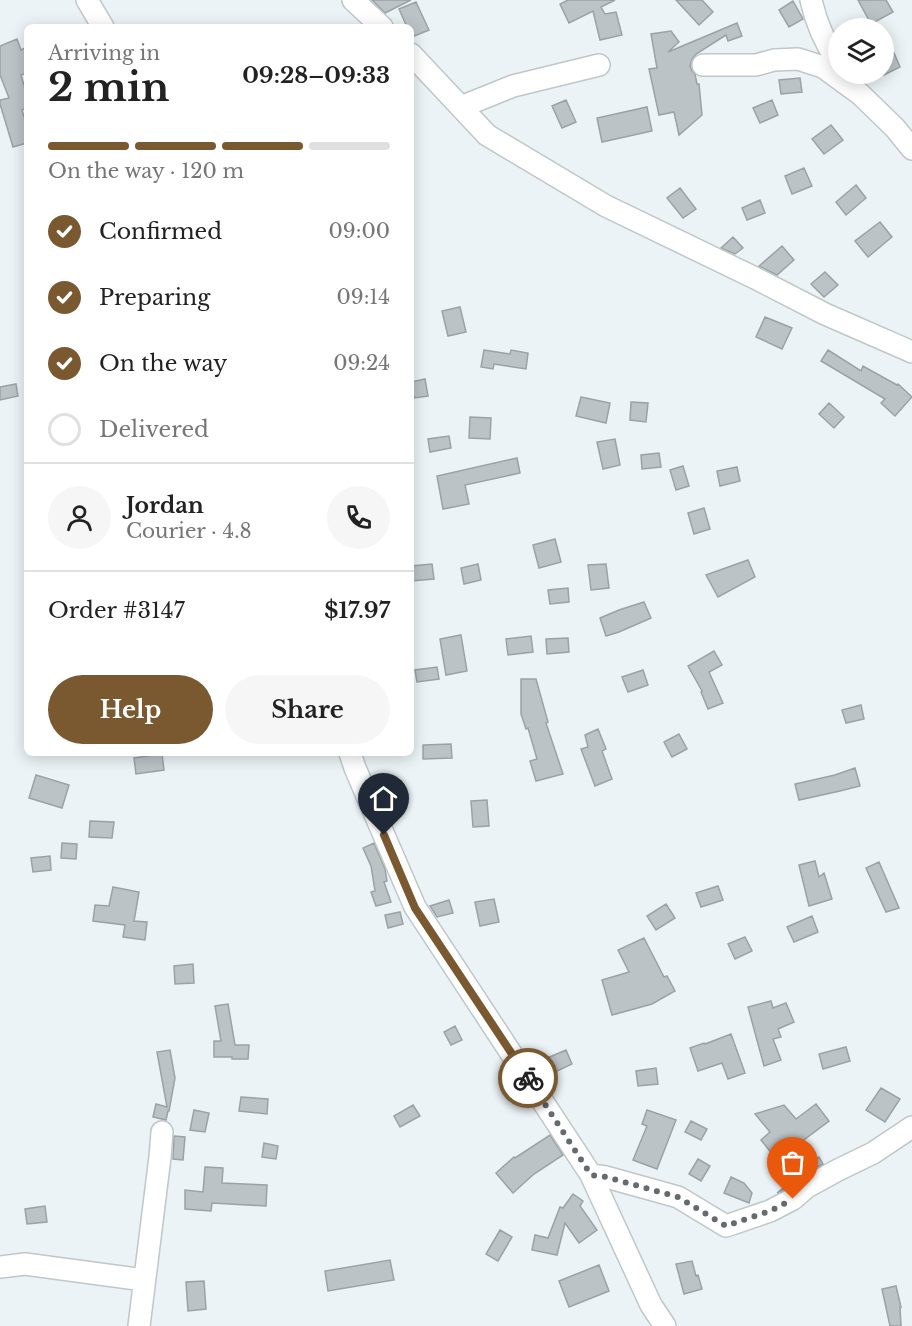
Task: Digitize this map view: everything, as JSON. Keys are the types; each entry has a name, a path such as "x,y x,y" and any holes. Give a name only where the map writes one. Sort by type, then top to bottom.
{"street":[{"path":"87,0 101,24"},
{"path":"353,0 379,24"},
{"path":"811,0 817,24 828,47"},
{"path":"414,57 488,135 606,206 755,278 825,315 912,352"},
{"path":"703,65 756,65 774,60 798,59 824,67 860,94 912,148"},
{"path":"461,107 513,86 599,65"},
{"path":"854,84 860,94"},
{"path":"351,756 415,908 591,1175 651,1305 665,1326"},
{"path":"591,1175 678,1197 726,1226 770,1211 793,1199 807,1187 873,1153 912,1127"},
{"path":"139,1326 162,1131"},
{"path":"0,1267 25,1264 144,1280"}],"building":[{"path":"372,0 411,0 385,13"},
{"path":"568,0 615,0 601,7 605,14 616,12 622,35 600,40 593,11 569,23 560,4"},
{"path":"676,0 702,0 713,12 699,25"},
{"path":"858,0 886,0 893,12 882,18 868,18"},
{"path":"793,1 803,19 789,27 779,10"},
{"path":"416,2 429,30 414,36 414,24 406,24 399,9"},
{"path":"737,23 742,36 728,41 726,35 692,59 690,66 699,84 702,115 679,135 674,112 659,115 649,69 657,68 651,34 671,31 679,42 668,52"},
{"path":"17,39 21,50 24,48 24,74 21,75 24,86 24,109 22,110 24,144 13,147 0,104 0,100 9,98 0,75 0,46"},
{"path":"894,53 900,67 894,70"},
{"path":"800,78 802,92 781,94 779,80"},
{"path":"566,100 576,122 562,128 552,106"},
{"path":"772,100 778,115 760,123 753,108"},
{"path":"647,107 652,131 602,142 597,118"},
{"path":"831,125 843,140 824,154 812,139"},
{"path":"804,168 812,186 792,194 785,176"},
{"path":"856,185 866,198 846,215 836,202"},
{"path":"680,188 696,209 683,218 667,198"},
{"path":"760,200 765,213 747,220 742,208"},
{"path":"880,222 892,237 868,257 855,241"},
{"path":"733,237 743,248 735,254 721,248"},
{"path":"782,246 794,260 777,275 759,266"},
{"path":"825,272 838,285 824,297 811,284"},
{"path":"460,307 466,332 448,336 442,311"},
{"path":"765,317 792,328 782,349 756,337"},
{"path":"484,350 510,354 511,350 528,353 526,369 494,364 493,369 481,367"},
{"path":"828,350 861,371 863,366 898,384 912,397 895,416 881,403 885,399 821,361"},
{"path":"425,379 428,396 414,398 414,381"},
{"path":"16,384 18,396 0,400 0,387"},
{"path":"581,397 610,403 606,423 576,416"},
{"path":"631,402 648,403 646,422 630,420"},
{"path":"829,403 844,417 834,428 819,414"},
{"path":"470,417 491,418 490,439 469,438"},
{"path":"449,436 451,448 430,452 428,439"},
{"path":"615,439 620,465 603,469 597,442"},
{"path":"659,453 661,467 642,469 641,455"},
{"path":"517,458 520,473 465,485 469,504 443,509 437,476"},
{"path":"683,466 689,486 676,490 670,470"},
{"path":"737,467 740,481 720,486 717,471"},
{"path":"704,508 710,529 694,534 688,513"},
{"path":"555,539 561,562 539,568 533,545"},
{"path":"748,560 755,577 718,597 706,575"},
{"path":"432,564 434,579 414,581 414,566"},
{"path":"478,564 481,580 464,584 461,568"},
{"path":"606,564 609,588 591,590 588,565"},
{"path":"568,588 569,602 550,604 548,590"},
{"path":"644,602 651,618 606,636 600,618"},
{"path":"461,635 467,671 446,675 440,639"},
{"path":"531,636 533,652 508,655 506,639"},
{"path":"568,638 569,652 547,654 546,639"},
{"path":"714,651 722,665 709,672 723,703 708,709 702,691 688,666"},
{"path":"437,667 439,679 417,682 415,670"},
{"path":"643,670 648,685 628,692 622,677"},
{"path":"521,679 536,679 548,722 546,723 563,774 536,781 530,761 537,759 528,728 526,729 521,714"},
{"path":"861,705 864,719 846,723 842,710"},
{"path":"598,729 606,749 602,751 612,779 595,786 581,749 588,747 585,735"},
{"path":"679,734 687,749 672,757 664,742"},
{"path":"451,744 452,758 423,759 423,745"},
{"path":"162,756 164,770 136,774 134,758"},
{"path":"855,768 860,786 799,800 795,784"},
{"path":"36,775 69,785 62,808 29,798"},
{"path":"487,800 489,826 473,827 471,801"},
{"path":"90,821 114,822 112,838 89,837"},
{"path":"62,843 77,844 76,859 61,858"},
{"path":"374,843 385,869 387,881 384,882 391,902 376,906 371,892 375,891 371,866 363,848"},
{"path":"50,856 51,870 33,872 31,858"},
{"path":"815,861 819,877 824,873 832,899 809,906 799,865"},
{"path":"879,862 899,908 886,912 866,868"},
{"path":"718,886 723,900 701,907 696,893"},
{"path":"113,887 139,892 134,921 147,922 145,940 123,937 125,925 93,921 95,905 109,906"},
{"path":"494,899 499,922 480,926 475,902"},
{"path":"449,900 453,913 437,917 430,906"},
{"path":"666,904 675,918 656,930 647,916"},
{"path":"400,912 403,924 388,928 385,915"},
{"path":"812,916 818,932 794,942 787,927"},
{"path":"745,937 752,951 735,959 728,944"},
{"path":"644,938 664,977 667,976 675,991 652,1004 612,1015 602,980 629,972 618,950"},
{"path":"193,964 194,983 175,984 174,966"},
{"path":"771,1001 773,1008 786,1003 794,1022 778,1029 781,1037 773,1039 781,1060 764,1066 748,1007"},
{"path":"228,1004 235,1045 249,1045 248,1059 214,1057 214,1041 221,1041 215,1006"},
{"path":"455,1026 462,1040 451,1045 444,1032"},
{"path":"731,1034 745,1073 728,1079 722,1063 698,1071 690,1048"},
{"path":"846,1047 850,1061 823,1069 819,1054"},
{"path":"170,1050 175,1078 166,1120 153,1117 156,1104 167,1107 157,1052"},
{"path":"566,1050 572,1064 551,1074 545,1059"},
{"path":"656,1068 658,1084 638,1086 636,1071"},
{"path":"881,1088 900,1099 885,1122 866,1110"},
{"path":"241,1097 268,1099 267,1114 239,1111"},
{"path":"816,1104 829,1121 777,1160 761,1140 770,1132 755,1114 784,1105 796,1119"},
{"path":"413,1105 420,1116 400,1127 394,1116"},
{"path":"194,1110 209,1113 205,1132 190,1130"},
{"path":"647,1110 676,1120 657,1169 633,1160 647,1126 642,1124"},
{"path":"691,1121 707,1129 701,1140 685,1132"},
{"path":"550,1135 563,1155 534,1174 513,1193 496,1173 514,1157"},
{"path":"174,1136 185,1137 183,1160 173,1159"},
{"path":"264,1143 278,1146 276,1159 262,1157"},
{"path":"819,1157 823,1164 777,1193 794,1179 790,1175"},
{"path":"698,1159 710,1166 701,1181 689,1174"},
{"path":"205,1167 223,1168 222,1183 267,1185 266,1206 212,1203 211,1211 185,1209 185,1190 203,1192"},
{"path":"731,1177 744,1183 752,1193 749,1203 724,1193"},
{"path":"573,1194 583,1201 580,1206 597,1230 579,1243 565,1223 557,1255 532,1250 535,1235 548,1238 560,1207 563,1208"},
{"path":"45,1206 47,1222 27,1224 25,1209"},
{"path":"500,1230 512,1237 498,1261 486,1254"},
{"path":"390,1260 394,1280 328,1291 325,1271"},
{"path":"692,1261 702,1289 684,1294 676,1264"},
{"path":"599,1265 609,1291 569,1307 559,1281"},
{"path":"204,1281 206,1309 188,1311 186,1282"},
{"path":"896,1286 901,1307 901,1326 890,1326 882,1289"}],"way so far":[{"path":"528,1078 591,1175 678,1197 726,1226 770,1211 793,1199"}],"route":[{"path":"384,835 415,908 528,1078"}]}
